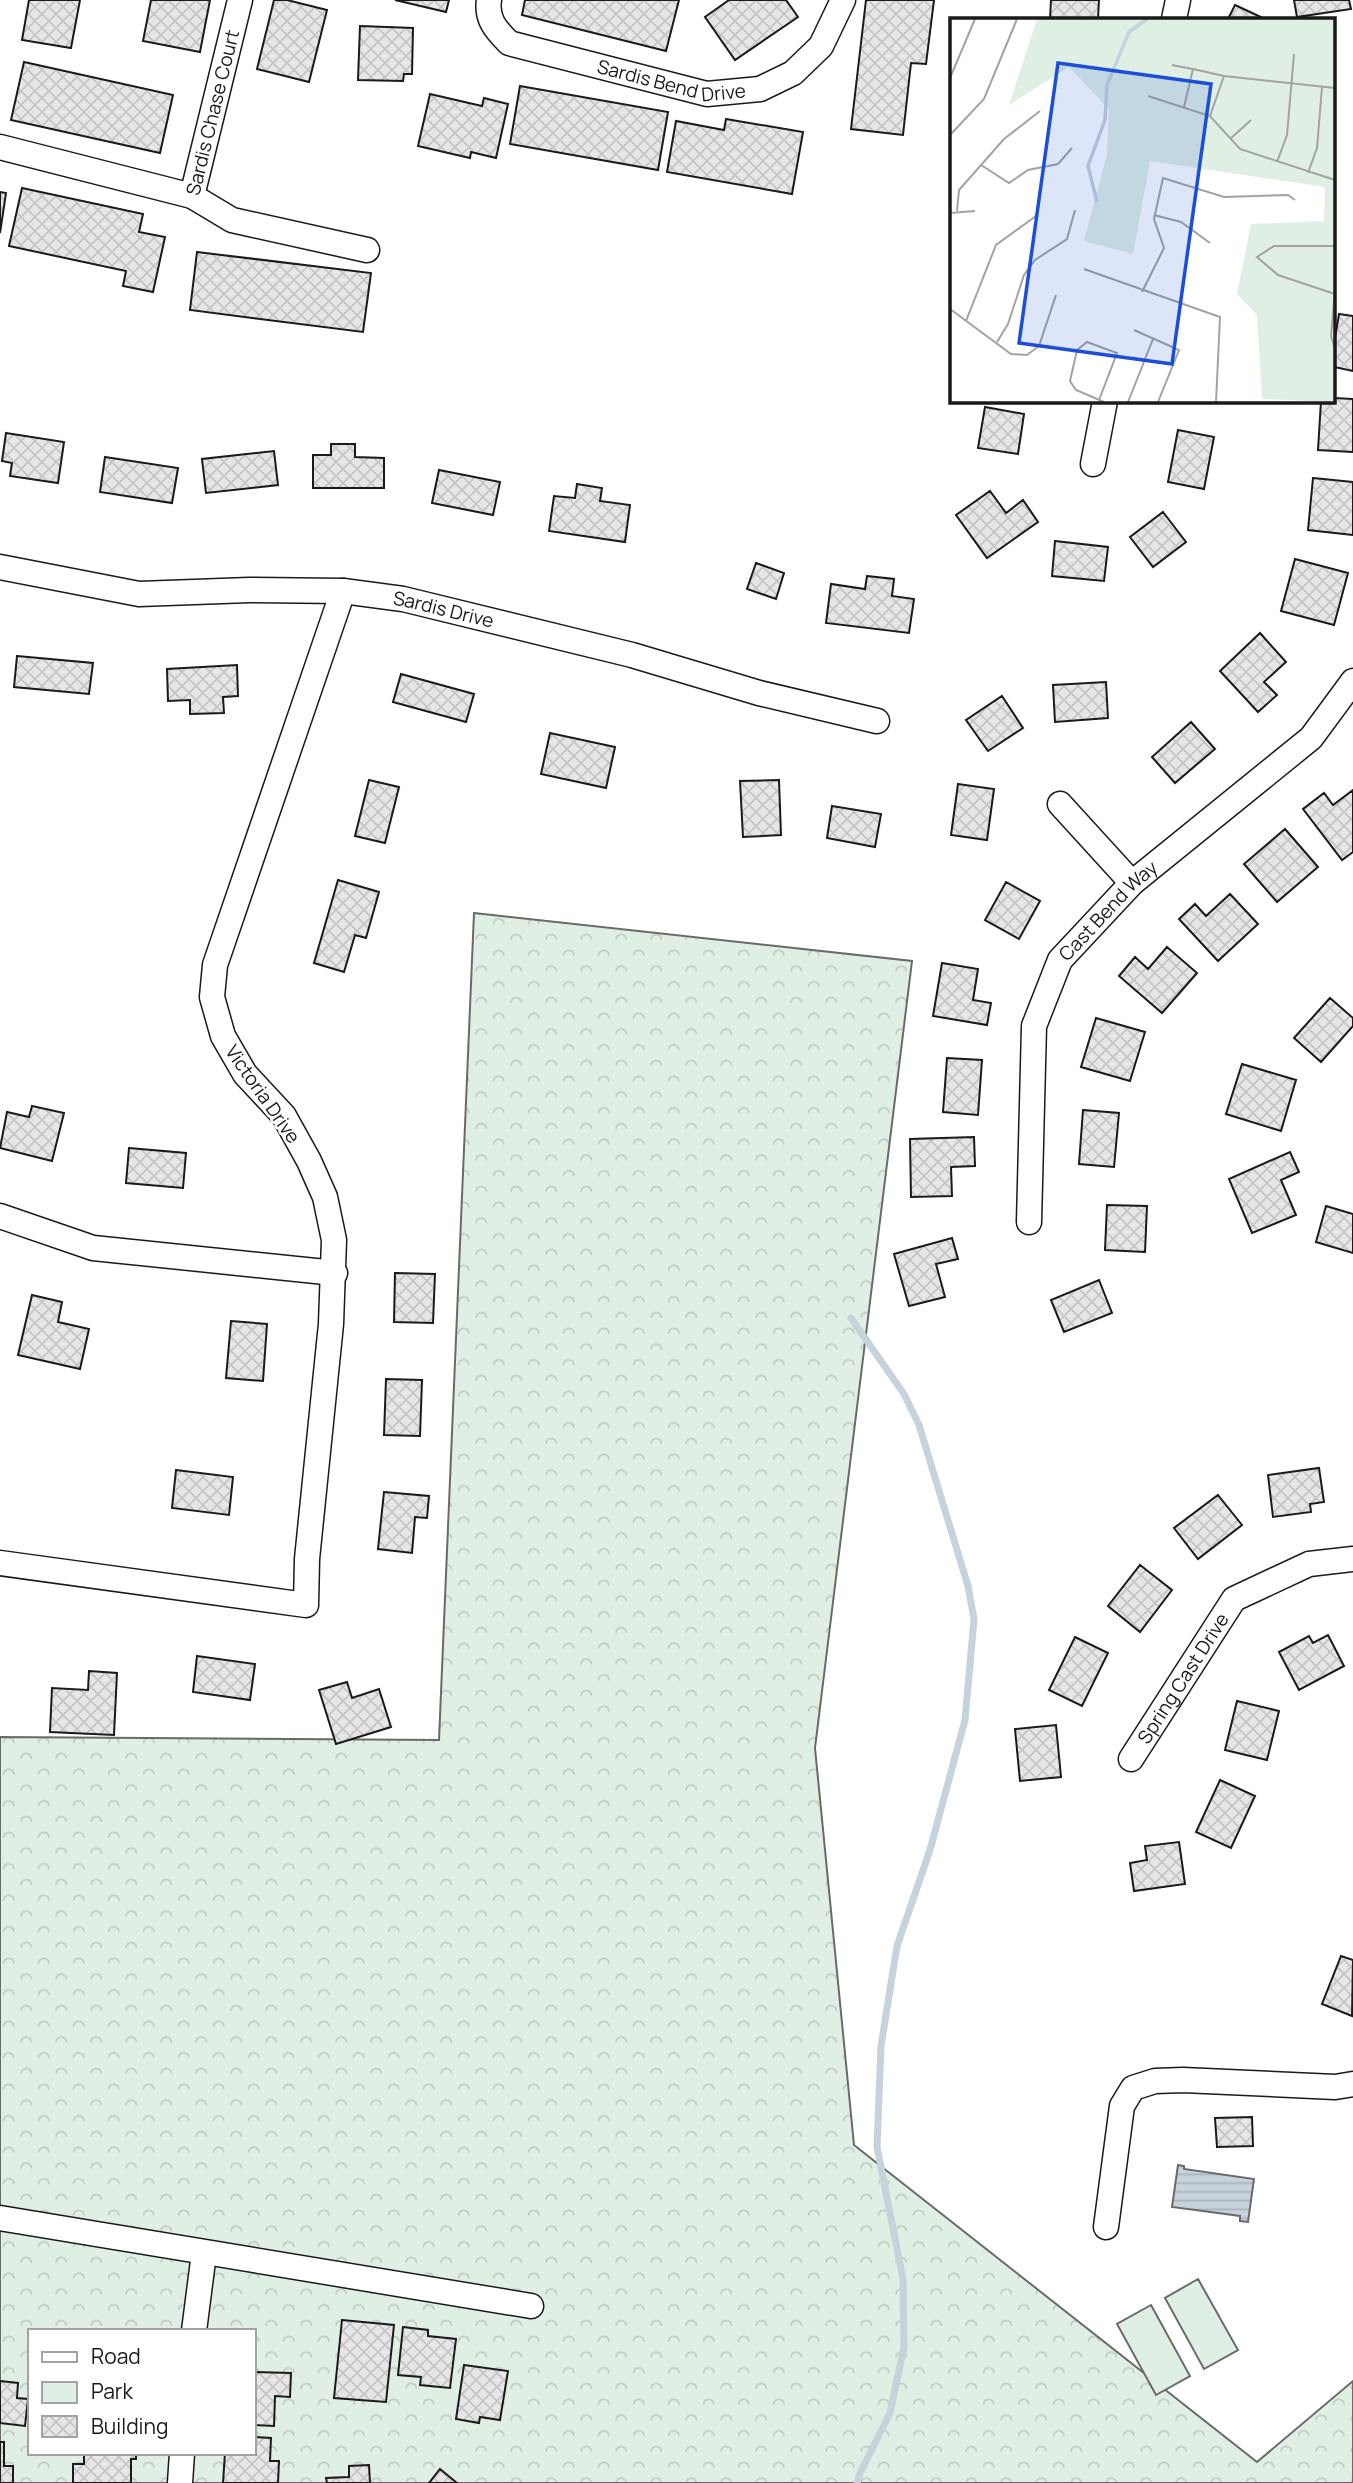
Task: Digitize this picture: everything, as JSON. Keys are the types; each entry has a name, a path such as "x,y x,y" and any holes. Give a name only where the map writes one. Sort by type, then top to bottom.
{"street":[{"name":"Sardis Chase Court","path":"0,147 192,196 240,0"},
{"name":"Sardis Bend Drive","path":"489,0 493,27 509,43 707,94 760,89 793,73 821,46 843,0"},
{"path":"1174,18 1178,0"},
{"path":"192,196 232,220 367,250"},
{"path":"1093,464 1105,402"},
{"name":"Sardis Drive","path":"0,567 139,594 250,590 342,591 403,599 632,655 759,693 877,721"},
{"name":"Victoria Drive","path":"0,1563 306,1605 307,1559 335,1273 334,1240 325,1197 284,1116 245,1074 223,1036 212,997 215,965 342,591"},
{"name":"Cast Bend Way","path":"1029,1222 1034,1026 1060,960 1132,883 1311,738 1353,681"},
{"path":"1060,804 1132,883"},
{"path":"0,1216 93,1248 335,1273"},
{"name":"Spring Cast Drive","path":"1131,1759 1234,1600 1309,1564 1353,1559"},
{"path":"1106,2227 1122,2106 1133,2088 1156,2081 1183,2080 1335,2087 1353,2084"},
{"path":"0,2218 531,2306"},
{"path":"194,2329 204,2253"},
{"path":"180,2483 182,2455"}],"green space":[{"path":"474,913 912,961 815,1748 854,2145 1257,2462 1353,2381 1353,2483 0,2483 0,1737 439,1740"},
{"path":"1198,2279 1238,2350 1204,2369 1165,2298"},
{"path":"1151,2305 1190,2376 1156,2395 1117,2324"}],"shaded area":[{"path":"1178,2165 1184,2166 1184,2169 1254,2179 1248,2222 1240,2221 1240,2216 1172,2207"}],"building":[{"path":"29,0 80,0 71,48 22,40"},
{"path":"151,0 210,0 200,52 143,41"},
{"path":"274,0 287,0 327,10 309,82 257,69"},
{"path":"395,0 449,0 446,12"},
{"path":"525,0 679,0 666,51 522,15"},
{"path":"729,0 786,0 798,17 735,60 705,17"},
{"path":"866,0 934,0 926,64 911,63 903,135 851,129"},
{"path":"1051,0 1099,0 1098,18 1050,18"},
{"path":"1294,0 1349,0 1351,9 1297,17"},
{"path":"1235,5 1263,18 1228,18"},
{"path":"360,26 413,28 412,74 404,74 403,81 358,80"},
{"path":"24,62 173,95 160,153 11,120"},
{"path":"520,86 668,112 658,170 510,144"},
{"path":"430,94 482,106 484,98 508,104 496,158 471,152 470,158 418,146"},
{"path":"726,119 803,132 792,194 667,172 676,121 724,130"},
{"path":"22,188 143,214 139,232 165,237 153,292 123,286 126,271 9,246"},
{"path":"0,192 6,193 0,233"},
{"path":"197,252 371,273 363,332 190,310"},
{"path":"1339,314 1353,316 1353,371 1336,367"},
{"path":"1336,398 1353,399 1353,452 1318,450 1321,402 1336,402"},
{"path":"985,407 1024,414 1018,454 978,448"},
{"path":"1178,430 1214,437 1204,489 1168,482"},
{"path":"6,433 64,442 58,483 10,476 12,463 2,461"},
{"path":"331,444 355,444 355,457 384,458 384,488 313,488 313,455 331,455"},
{"path":"274,451 278,485 206,493 202,459"},
{"path":"105,457 178,468 172,503 100,492"},
{"path":"439,470 500,482 493,515 432,503"},
{"path":"1313,478 1353,482 1353,535 1308,530"},
{"path":"577,484 602,488 600,501 630,505 625,542 549,531 554,496 575,498"},
{"path":"990,491 1006,513 1023,500 1038,522 987,558 956,515"},
{"path":"1163,512 1186,542 1153,567 1130,537"},
{"path":"1055,541 1108,547 1104,581 1052,576"},
{"path":"1295,559 1348,573 1334,625 1281,611"},
{"path":"756,563 784,573 776,599 747,589"},
{"path":"867,576 894,579 892,596 914,599 909,633 826,623 831,584 865,589"},
{"path":"1260,633 1286,662 1264,682 1277,695 1258,712 1220,671"},
{"path":"17,656 93,663 89,694 14,687"},
{"path":"237,665 238,696 223,697 224,713 190,714 190,700 168,701 167,669"},
{"path":"401,674 474,694 466,722 393,702"},
{"path":"1106,682 1108,718 1055,722 1053,685"},
{"path":"1002,696 1023,728 988,751 966,720"},
{"path":"1191,722 1215,749 1175,783 1152,757"},
{"path":"550,733 615,747 606,788 541,774"},
{"path":"369,780 399,787 385,843 355,836"},
{"path":"779,780 781,835 743,837 740,781"},
{"path":"958,784 994,789 987,840 951,835"},
{"path":"1353,790 1353,852 1342,860 1303,809 1324,793 1333,805"},
{"path":"832,806 881,814 875,847 827,838"},
{"path":"1285,829 1318,867 1277,902 1244,864"},
{"path":"338,880 379,892 366,938 355,935 344,972 314,963"},
{"path":"1006,882 1040,901 1019,939 985,920"},
{"path":"1230,894 1258,924 1218,961 1179,919 1195,904 1206,916"},
{"path":"1167,947 1197,973 1162,1013 1119,976 1135,957 1148,969"},
{"path":"942,963 978,969 973,1000 991,1003 987,1025 933,1016"},
{"path":"1330,998 1353,1018 1353,1026 1321,1062 1294,1038"},
{"path":"1096,1018 1145,1032 1130,1081 1081,1067"},
{"path":"947,1058 982,1060 978,1115 943,1112"},
{"path":"1242,1064 1296,1080 1281,1131 1226,1114"},
{"path":"32,1106 64,1113 52,1161 0,1148 7,1112 29,1117"},
{"path":"1083,1110 1119,1113 1114,1167 1079,1164"},
{"path":"974,1137 975,1166 951,1167 952,1196 911,1197 910,1139"},
{"path":"129,1148 186,1153 183,1188 126,1183"},
{"path":"1290,1152 1299,1172 1281,1180 1296,1215 1252,1233 1229,1179"},
{"path":"1107,1205 1147,1206 1145,1252 1105,1250"},
{"path":"1326,1206 1353,1214 1353,1253 1316,1242"},
{"path":"952,1238 958,1259 936,1264 945,1297 909,1306 894,1254"},
{"path":"395,1273 435,1274 433,1323 394,1322"},
{"path":"1099,1280 1112,1313 1064,1332 1051,1300"},
{"path":"32,1295 62,1302 58,1322 89,1329 80,1369 18,1355"},
{"path":"231,1321 267,1324 263,1381 226,1378"},
{"path":"386,1379 422,1380 420,1436 384,1435"},
{"path":"1319,1468 1324,1502 1310,1504 1311,1512 1273,1517 1268,1475"},
{"path":"176,1470 233,1477 229,1515 172,1508"},
{"path":"384,1492 429,1496 427,1518 415,1517 412,1553 378,1549"},
{"path":"1218,1495 1242,1525 1198,1559 1174,1528"},
{"path":"1140,1565 1172,1590 1140,1632 1108,1606"},
{"path":"1328,1635 1344,1666 1299,1690 1279,1652 1309,1636 1313,1643"},
{"path":"1075,1637 1108,1653 1082,1706 1049,1690"},
{"path":"197,1656 255,1664 250,1700 193,1692"},
{"path":"89,1671 117,1673 114,1735 50,1732 52,1688 88,1690"},
{"path":"347,1682 352,1698 379,1689 391,1727 336,1744 319,1690"},
{"path":"1237,1701 1279,1711 1267,1760 1225,1750"},
{"path":"1056,1725 1061,1777 1020,1781 1015,1729"},
{"path":"1220,1780 1255,1796 1231,1848 1196,1832"},
{"path":"1179,1842 1185,1884 1134,1891 1130,1863 1147,1860 1145,1846"},
{"path":"1341,1956 1353,1960 1352,2016 1322,2004"},
{"path":"1252,2117 1253,2146 1217,2147 1215,2118"},
{"path":"342,2320 394,2325 386,2402 334,2398"},
{"path":"403,2327 428,2330 428,2336 456,2339 450,2388 420,2385 421,2377 398,2375"},
{"path":"464,2365 508,2371 500,2420 480,2417 479,2423 456,2419"},
{"path":"256,2372 291,2373 290,2397 275,2396 274,2426 256,2425"},
{"path":"0,2381 18,2383 17,2398 28,2399 25,2426 0,2423"},
{"path":"256,2437 271,2438 270,2461 279,2461 278,2483 223,2483 225,2455 256,2455"},
{"path":"0,2442 4,2442 4,2466 13,2466 13,2483 0,2483"},
{"path":"84,2455 136,2455 136,2459 131,2459 131,2483 73,2483 73,2464 84,2464"},
{"path":"369,2465 370,2483 327,2483 326,2478 349,2477 349,2466"},
{"path":"440,2469 457,2483 429,2483"}],"waterway":[{"path":"851,1318 904,1394 919,1425 968,1586 974,1619 965,1720 930,1850 897,1946 881,2046 877,2147 903,2279 904,2347 890,2413 857,2483"}]}
